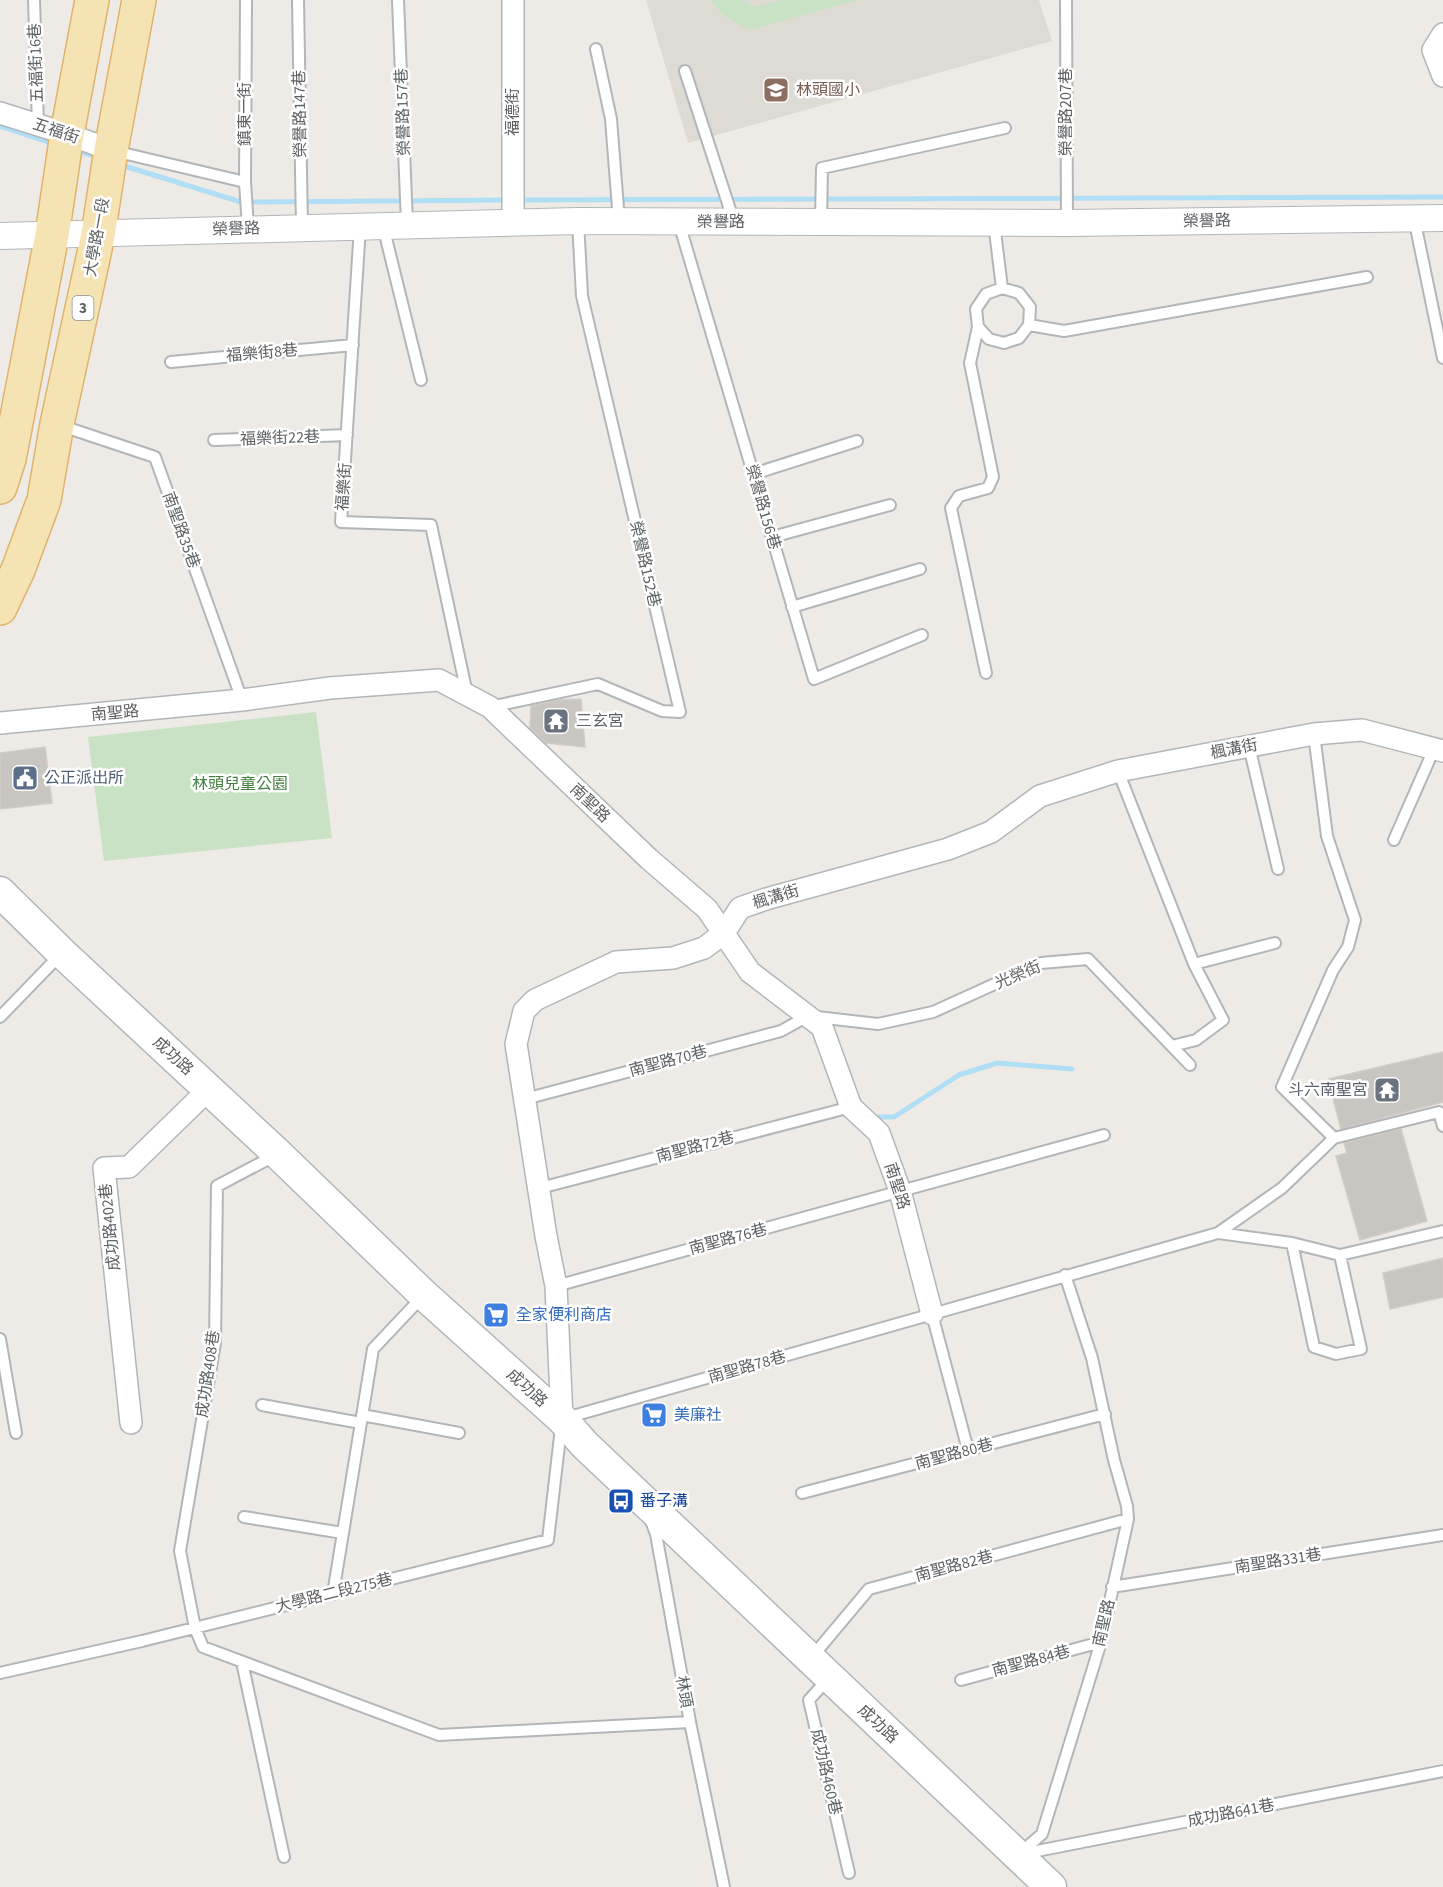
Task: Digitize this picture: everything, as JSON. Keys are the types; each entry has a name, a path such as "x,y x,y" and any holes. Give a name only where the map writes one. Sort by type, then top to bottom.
{"main road":[{"path":"0,487 9,459 52,235 53,130 92,0"},
{"name":"大學路一段","path":"0,608 18,570 44,500 57,424 98,235 111,150 139,0"},
{"name":"成功路","path":"0,892 424,1295 562,1419 585,1445 819,1669 1019,1854 1051,1887"}],"street":[{"name":"福德街","path":"513,0 513,224"},
{"path":"1443,34 1433,50 1443,76"},
{"name":"五福街","path":"0,113 111,150"},
{"name":"榮譽路","path":"0,236 578,221 1067,223 1443,218"},
{"name":"南聖路","path":"0,723 242,700 330,688 439,680 490,707 649,859 707,909 750,972 822,1027 851,1107 879,1133 900,1191 932,1314"},
{"name":"楓溝街","path":"562,1419 556,1286 516,1044 524,1011 535,1000 616,962 673,958 704,948 724,933 740,908 948,849 991,832 1040,796 1118,771 1314,734 1362,730 1438,750"},
{"name":"成功路402巷","path":"132,1423 104,1168 129,1167 209,1089"}],"lane":[{"name":"五福街16巷","path":"34,0 53,130"},
{"name":"鎮東一街","path":"246,0 245,182 248,228"},
{"name":"榮譽路147巷","path":"298,0 302,227"},
{"name":"榮譽路157巷","path":"383,225 398,0"},
{"name":"榮譽路207巷","path":"1066,0 1067,223"},
{"path":"596,49 611,120 620,221"},
{"path":"685,71 734,222"},
{"path":"821,222 822,168 1005,128"},
{"path":"111,150 245,182"},
{"path":"1414,218 1443,358"},
{"name":"榮譽路152巷","path":"490,707 598,684 662,711 680,712 582,296 578,221"},
{"name":"榮譽路156巷","path":"679,222 814,680 922,635"},
{"path":"994,223 1002,288"},
{"path":"383,225 421,380"},
{"name":"福樂街","path":"383,225 353,345 341,522 430,525 467,695"},
{"path":"1029,325 1064,331 1367,277"},
{"path":"978,327 989,339 1004,343 1019,338 1029,325 1030,308 1019,293 1002,288 986,294 976,309 978,327 970,363 993,477 988,488 959,496 951,508 986,674"},
{"name":"福樂街8巷","path":"171,362 353,345"},
{"name":"南聖路35巷","path":"57,424 155,457 242,700"},
{"name":"福樂街22巷","path":"214,440 347,435"},
{"path":"753,474 856,441"},
{"path":"771,537 890,506"},
{"path":"792,607 920,569"},
{"path":"1314,734 1327,836 1355,920 1348,947 1333,970 1282,1087 1334,1138"},
{"path":"1249,746 1278,869"},
{"path":"1394,840 1438,750"},
{"path":"1118,771 1194,964 1223,1020 1197,1040 1172,1046"},
{"path":"1194,964 1275,943"},
{"path":"0,1017 62,953"},
{"name":"光榮街","path":"808,1016 878,1024 933,1012 1041,963 1088,959 1190,1065"},
{"name":"南聖路70巷","path":"525,1099 781,1031 808,1016"},
{"name":"南聖路72巷","path":"540,1188 851,1107"},
{"path":"1218,1233 1282,1188 1334,1138 1439,1112 1443,1126"},
{"name":"南聖路76巷","path":"556,1286 1104,1135"},
{"name":"成功路408巷","path":"195,1628 180,1551 215,1343 217,1186 278,1154"},
{"path":"1218,1233 1292,1243 1340,1255 1443,1231"},
{"name":"南聖路78巷","path":"562,1419 1218,1233"},
{"path":"1292,1243 1314,1347 1336,1354 1361,1349 1340,1255"},
{"name":"南聖路","path":"1019,1854 1042,1834 1101,1642 1128,1519 1127,1506 1114,1460 1092,1358 1065,1275"},
{"path":"333,1594 373,1349 424,1295"},
{"path":"932,1314 968,1450"},
{"path":"0,1339 16,1433"},
{"path":"262,1405 459,1433"},
{"name":"南聖路80巷","path":"802,1493 1105,1414"},
{"name":"大學路二段275巷","path":"0,1672 195,1628 548,1540 562,1419"},
{"name":"林頭","path":"642,1498 656,1534 690,1722 724,1887"},
{"path":"244,1517 343,1533"},
{"name":"南聖路82巷","path":"819,1669 869,1589 1128,1519"},
{"name":"南聖路331巷","path":"1112,1587 1443,1534"},
{"path":"195,1628 203,1647 439,1735 690,1722"},
{"name":"南聖路84巷","path":"962,1680 1101,1642"},
{"path":"242,1662 284,1857"},
{"name":"成功路460巷","path":"819,1669 809,1700 849,1873"},
{"name":"成功路641巷","path":"1019,1854 1443,1770"}],"shaded area":[{"name":"林頭國小","path":"646,0 1039,0 1052,41 688,143"}],"green space":[{"path":"710,0 743,0 754,7 781,0 858,0 749,30 723,15"},
{"name":"林頭兒童公園","path":"316,712 332,838 104,861 88,737"}],"building":[{"name":"三玄宮","path":"581,699 585,747 546,743 530,728 531,706 558,700"},
{"name":"公正派出所","path":"45,747 52,803 0,809 0,753"},
{"name":"斗六南聖宮","path":"1443,1052 1443,1102 1341,1129 1328,1079"},
{"path":"1401,1129 1427,1221 1360,1240 1336,1156 1347,1153 1344,1143"},
{"path":"1443,1258 1443,1297 1390,1309 1383,1273"}],"waterway":[{"path":"0,126 55,144"},
{"path":"75,150 98,157"},
{"path":"118,164 241,202 508,200"},
{"path":"518,200 1443,197"},
{"path":"874,1117 894,1117 959,1075 997,1063 1072,1069"}],"place":[{"name":"林頭國小","path":"776,90"},
{"name":"三玄宮","path":"556,721"},
{"name":"公正派出所","path":"25,778"},
{"name":"斗六南聖宮","path":"1387,1090"},
{"name":"全家便利商店","path":"496,1315"},
{"name":"美廉社","path":"654,1415"},
{"name":"番子溝","path":"621,1501"}]}
